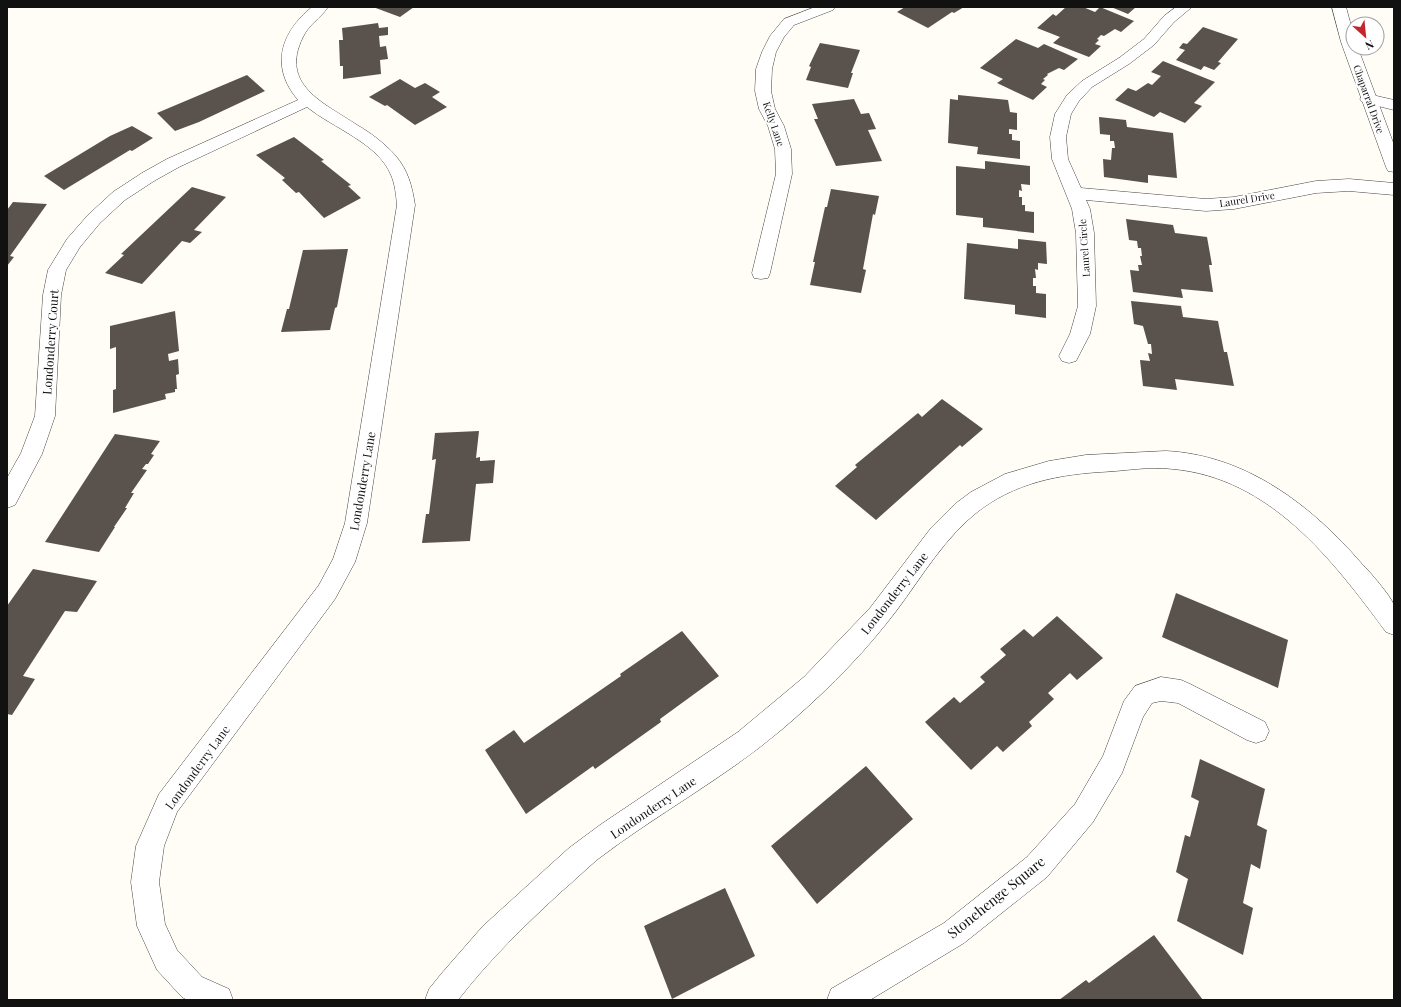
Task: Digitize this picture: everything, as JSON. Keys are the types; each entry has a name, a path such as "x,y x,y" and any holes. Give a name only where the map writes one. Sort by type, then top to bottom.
{"street":[{"name":"Londonderry Lane","path":"218,1000 192,987 167,960 151,926 145,882 150,846 168,803 327,592 344,562 356,523 406,205 402,180 394,165 374,145 308,101 296,86 289,70 288,57 293,41 300,28 321,7"},
{"name":"Kelly Lane","path":"761,273 784,174 783,149 776,126 767,109 763,91 764,69 769,52 777,36 789,22 828,7"},
{"name":"Laurel Circle","path":"1069,356 1080,334 1087,306 1085,233 1081,209 1075,193 1066,177 1060,159 1058,137 1063,114 1072,98 1087,84 1136,52 1148,42 1169,19 1185,7"},
{"name":"Chaparral Drive","path":"1339,7 1348,42 1394,167"},
{"path":"1368,99 1394,105"},
{"name":"Londonderry Court","path":"7,499 32,454 45,416 52,295 57,270 73,243 94,219 119,196 148,176 308,101"},
{"name":"Laurel Drive","path":"1075,193 1206,205 1234,203 1316,187 1350,185 1394,189"},
{"name":"Londonderry Lane","path":"440,1000 459,975 518,911 586,852 768,725 829,671 878,616 943,531 965,509 997,488 1033,472 1070,464 1173,460 1207,466 1247,481 1278,499 1320,534 1357,574 1394,624"},
{"name":"Stonehenge Square","path":"842,1000 954,932 1037,867 1084,813 1113,764 1133,710 1144,694 1161,689 1181,692 1256,731"}],"building":[{"path":"373,7 414,7 400,17"},
{"path":"905,7 964,7 954,13 952,12 928,28 897,12"},
{"path":"1066,7 1083,7 1095,12 1100,7 1134,21 1121,32 1115,29 1104,36 1101,35 1095,44 1101,46 1089,57 1053,43 1060,37 1037,28 1053,14 1056,16"},
{"path":"1111,7 1136,7 1128,14"},
{"path":"378,23 379,28 388,27 388,35 379,36 380,47 386,46 388,59 380,60 381,74 343,79 343,66 340,66 339,40 343,40 342,28"},
{"path":"1203,27 1238,39 1218,62 1221,63 1214,70 1204,66 1201,70 1176,60 1185,50 1179,48 1183,43 1187,44"},
{"path":"1016,39 1038,48 1044,44 1078,59 1064,70 1059,68 1047,74 1048,75 1043,79 1045,80 1041,84 1047,87 1033,100 997,83 1003,79 980,68"},
{"path":"820,43 860,50 851,73 853,73 848,88 806,80 811,67 809,66"},
{"path":"1163,61 1215,82 1194,103 1202,106 1185,123 1160,112 1154,117 1115,100 1128,88 1136,91 1148,83 1152,85 1161,76 1151,72"},
{"path":"247,75 265,91 199,122 175,131 157,113"},
{"path":"400,79 415,88 425,83 440,92 432,97 447,107 415,125 387,105 385,106 369,97"},
{"path":"958,95 1008,100 1010,112 1017,113 1017,130 1009,129 1009,134 1012,134 1012,140 1020,141 1020,159 977,154 978,147 948,143 950,99 958,100"},
{"path":"854,99 861,114 869,113 876,129 868,130 882,161 836,166 814,119 818,119 812,104"},
{"path":"1099,117 1126,120 1127,127 1173,133 1177,178 1148,175 1148,183 1104,177 1103,159 1111,160 1112,148 1115,148 1114,141 1110,141 1110,135 1100,134"},
{"path":"132,126 153,138 132,151 130,150 64,190 44,176 110,136"},
{"path":"294,137 324,160 321,161 351,185 348,186 361,198 324,218 299,192 296,193 282,180 285,178 256,155"},
{"path":"985,161 1030,166 1030,185 1021,184 1022,191 1019,190 1019,197 1022,197 1022,205 1025,205 1025,211 1034,212 1034,233 983,227 983,218 956,215 956,166 985,169"},
{"path":"192,187 226,197 194,230 202,232 190,243 182,241 142,284 105,273 124,255 121,254"},
{"path":"831,189 879,196 875,215 873,214 863,269 866,270 861,293 810,285 815,262 813,262 825,207 827,207"},
{"path":"13,202 47,204 10,256 14,257 7,266 7,210"},
{"path":"1126,219 1173,225 1175,233 1207,237 1212,265 1209,265 1213,292 1181,289 1183,298 1133,292 1130,270 1139,271 1138,265 1142,265 1140,256 1142,256 1141,248 1138,248 1137,241 1129,240"},
{"path":"1018,239 1046,242 1047,264 1038,263 1038,270 1035,269 1036,278 1033,278 1033,286 1036,286 1036,293 1046,294 1046,318 1015,314 1015,305 964,299 967,243 1018,249"},
{"path":"348,249 337,307 335,308 330,330 281,332 287,309 289,309 303,250"},
{"path":"1131,301 1181,306 1183,317 1218,321 1224,352 1227,352 1234,386 1175,379 1177,390 1143,386 1140,360 1150,361 1148,353 1152,354 1151,344 1148,344 1143,326 1134,324"},
{"path":"175,311 179,351 168,354 169,361 178,359 179,374 176,375 177,389 175,389 175,392 165,394 166,399 113,413 113,390 116,389 116,347 110,349 110,326"},
{"path":"942,399 983,429 962,447 960,445 876,520 835,486 857,467 855,465 918,413 922,417"},
{"path":"479,431 476,458 480,457 480,461 495,460 493,483 476,484 470,541 422,543 426,514 429,514 436,459 432,460 435,433"},
{"path":"115,434 160,441 151,454 154,455 148,464 146,464 142,469 147,470 131,493 134,493 125,508 127,508 99,552 45,542"},
{"path":"33,569 97,581 77,612 65,611 23,676 35,679 12,715 7,714 7,606"},
{"path":"1176,593 1288,640 1278,688 1162,637"},
{"path":"1057,616 1103,658 1077,680 1070,673 1048,693 1054,699 1029,722 1032,726 1003,752 997,746 971,770 925,722 954,697 960,703 985,682 980,677 1006,655 1000,649 1024,629 1033,637"},
{"path":"682,631 719,676 660,719 661,722 595,769 593,766 526,814 485,750 514,730 524,743 621,676 620,674"},
{"path":"1200,759 1265,789 1257,825 1267,830 1260,869 1251,864 1243,903 1253,908 1243,955 1177,921 1188,879 1176,872 1185,835 1190,837 1199,801 1191,797"},
{"path":"866,766 913,819 817,904 771,846"},
{"path":"725,888 755,956 672,999 644,926"},
{"path":"1154,935 1203,1000 1059,1000 1086,980 1089,983"}]}
